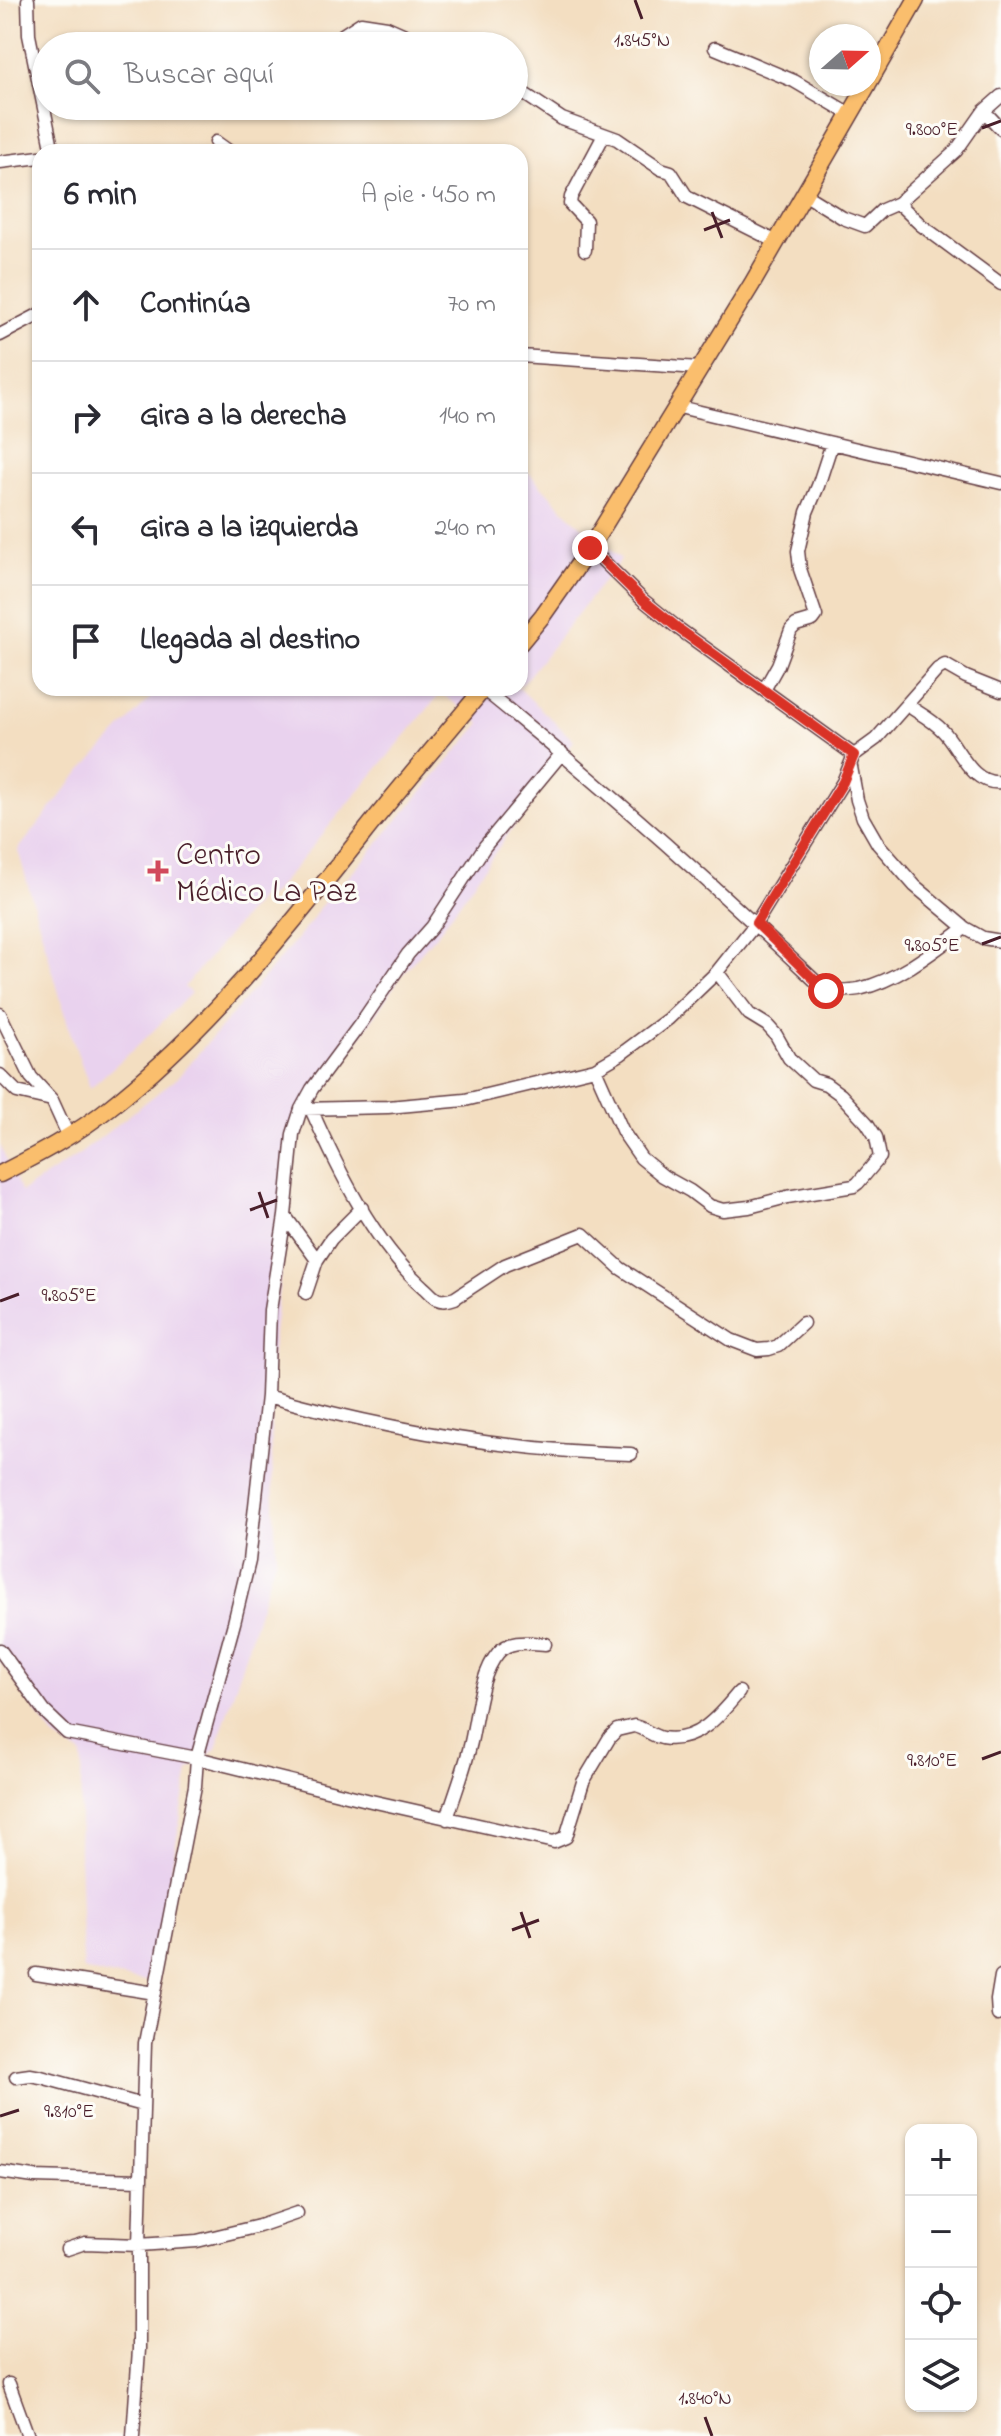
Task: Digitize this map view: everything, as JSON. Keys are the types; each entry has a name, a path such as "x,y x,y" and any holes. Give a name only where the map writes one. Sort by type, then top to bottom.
{"main road":[{"path":"881,59 913,1"},
{"path":"528,633 590,548 777,242 860,96"},
{"path":"1,1169 68,1135 107,1110 205,1023 307,907 361,836 477,696"}],"street":[{"path":"28,0 32,50"},
{"path":"347,32 361,23 398,32"},
{"path":"715,48 794,81 850,114"},
{"path":"528,96 562,119 617,139 661,169 671,172 687,197 777,242"},
{"path":"804,194 843,218 865,226 882,210 898,203 956,151 984,111 1001,96"},
{"path":"984,111 1001,129"},
{"path":"46,120 51,144"},
{"path":"585,250 586,221 570,204 571,197 604,135"},
{"path":"0,162 32,158"},
{"path":"898,203 921,225 1001,284"},
{"path":"0,335 32,318"},
{"path":"528,357 699,368"},
{"path":"675,406 1001,483"},
{"path":"764,690 778,665 791,630 816,616 800,569 798,551 807,512 832,443"},
{"path":"590,548 667,619 853,760 857,800 878,844 915,886 965,928 983,938 1001,941"},
{"path":"306,1109 388,1107 465,1100 595,1069 621,1054 668,1019 717,972 756,923 839,790 853,760 876,739 938,669 945,665 1001,691"},
{"path":"492,696 649,827 826,991 859,989 884,980 921,961 965,928"},
{"path":"907,705 945,732 961,759 979,775 993,783 1001,782"},
{"path":"133,2436 139,2349 145,2043 195,1786 197,1758 246,1578 267,1396 270,1310 285,1216 293,1134 312,1089 408,954 432,927 485,846 562,753"},
{"path":"595,1069 623,1132 641,1158 710,1206 723,1210 749,1207 858,1183 880,1157 876,1137 867,1123 841,1095 826,1084 813,1080 789,1058 776,1035 749,1014 717,972"},
{"path":"0,1014 31,1077 52,1100 68,1135"},
{"path":"0,1075 17,1092 52,1100"},
{"path":"306,1109 362,1208 393,1255 437,1300 455,1298 505,1265 583,1234 620,1268 731,1340 757,1350 769,1349 778,1346 803,1323"},
{"path":"306,1293 317,1260 331,1239 362,1208"},
{"path":"285,1216 317,1260"},
{"path":"267,1396 315,1410 471,1439 575,1453 631,1454"},
{"path":"447,1819 472,1740 484,1682 498,1652 521,1642 545,1644"},
{"path":"0,1650 44,1711 67,1733 197,1758 554,1842 561,1840 569,1831 583,1782 617,1730 634,1726 666,1739 698,1732 722,1714 739,1692"},
{"path":"36,1974 155,1993"},
{"path":"998,2015 1001,1976"},
{"path":"16,2077 41,2077 143,2105"},
{"path":"0,2172 34,2177 141,2180"},
{"path":"67,2249 85,2243 139,2245 197,2241 297,2213"},
{"path":"9,2384 28,2436"}],"shaded area":[{"path":"528,472 572,518 621,559 528,677"},
{"path":"152,696 438,696 269,898 263,894 184,987 191,993 90,1088 71,1035 18,850 74,779"},
{"path":"445,696 527,696 574,741 441,929 401,976 304,1122 295,1141 269,1378 276,1556 216,1749 189,1770 151,1983 83,1970 79,1850 82,1754 55,1738 0,1660 0,1145 21,1192 81,1153 178,1077 284,954 319,908 481,723"}],"place":[{"name":"Centro Médico La Paz","path":"158,871"}],"route":[{"path":"590,548 643,600 679,629 854,755 843,782 756,923 826,991"}]}
